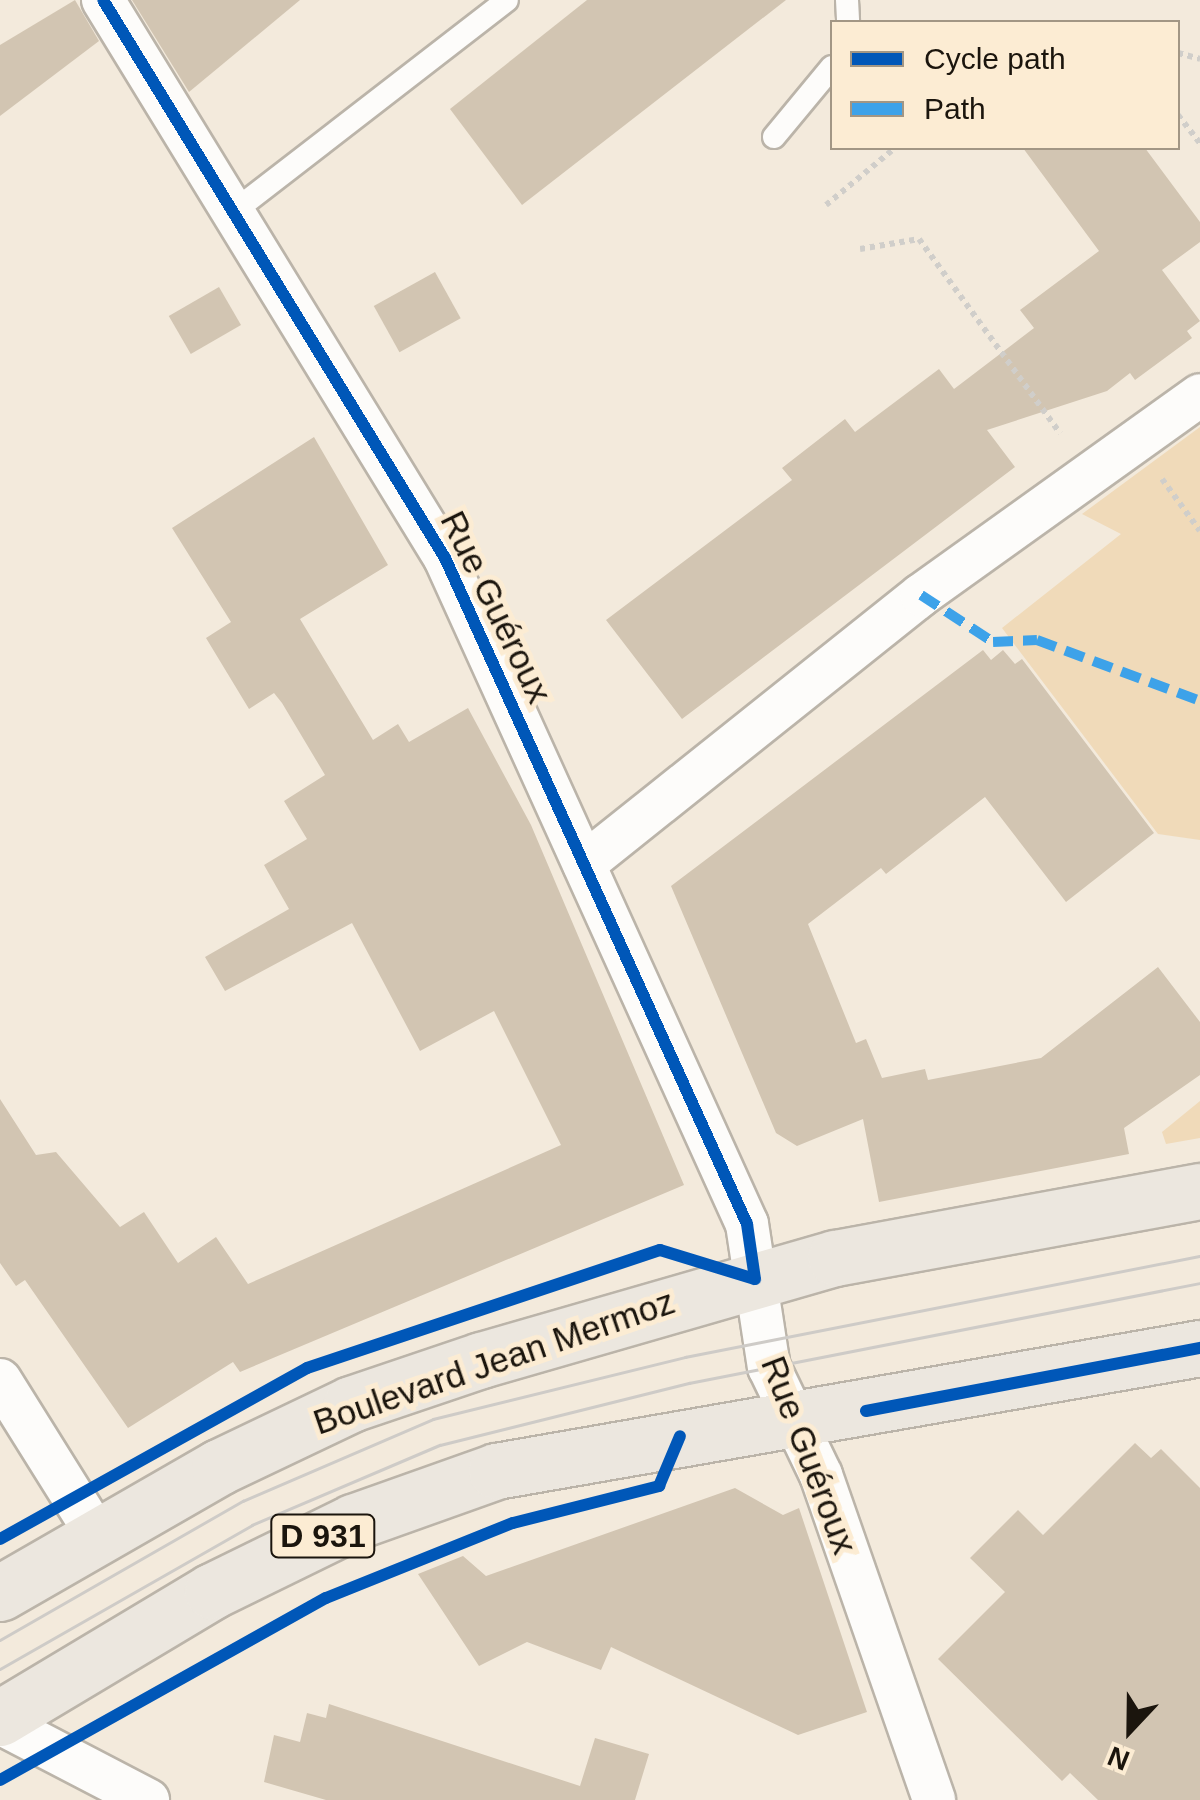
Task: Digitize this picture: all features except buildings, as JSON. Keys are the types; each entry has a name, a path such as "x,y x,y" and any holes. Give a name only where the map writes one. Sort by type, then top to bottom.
{"main road":[{"name":"Boulevard Jean Mermoz","path":"0,1594 98,1535 350,1404 755,1279 1200,1191"},
{"name":"D 931","path":"0,1721 212,1591 352,1522 496,1471 698,1433 799,1424 1200,1348"}],"street":[{"name":"Rue Guéroux","path":"103,0 445,558 746,1224 769,1367 799,1424 934,1800"},
{"path":"584,864 921,595 1200,395"},
{"path":"0,1380 98,1535"},
{"path":"0,1721 148,1800"}],"lane":[{"path":"233,212 507,0"},
{"path":"774,137 830,70"}],"path":[{"path":"1180,119 1200,144"},
{"path":"826,205 893,150"},
{"path":"860,249 919,239 1090,475"},
{"path":"1134,444 1200,530"}],"shaded area":[{"path":"1200,427 1200,840 1158,834 1002,628 1121,534 1082,514"},
{"path":"1200,1101 1200,1138 1166,1144 1162,1132"}],"tram line":[{"path":"0,1640 243,1501 433,1419 685,1357 1200,1256"},
{"path":"0,1669 252,1525 440,1445 689,1383 1200,1283"}],"marked path":[{"path":"921,595 993,642 1037,640 1200,701"}],"cycle path":[{"path":"0,1539 307,1368 660,1250 755,1279 747,1224 445,558 103,0"},
{"path":"866,1411 1200,1348"},
{"path":"0,1780 326,1598 513,1523 659,1486 680,1436"}]}
